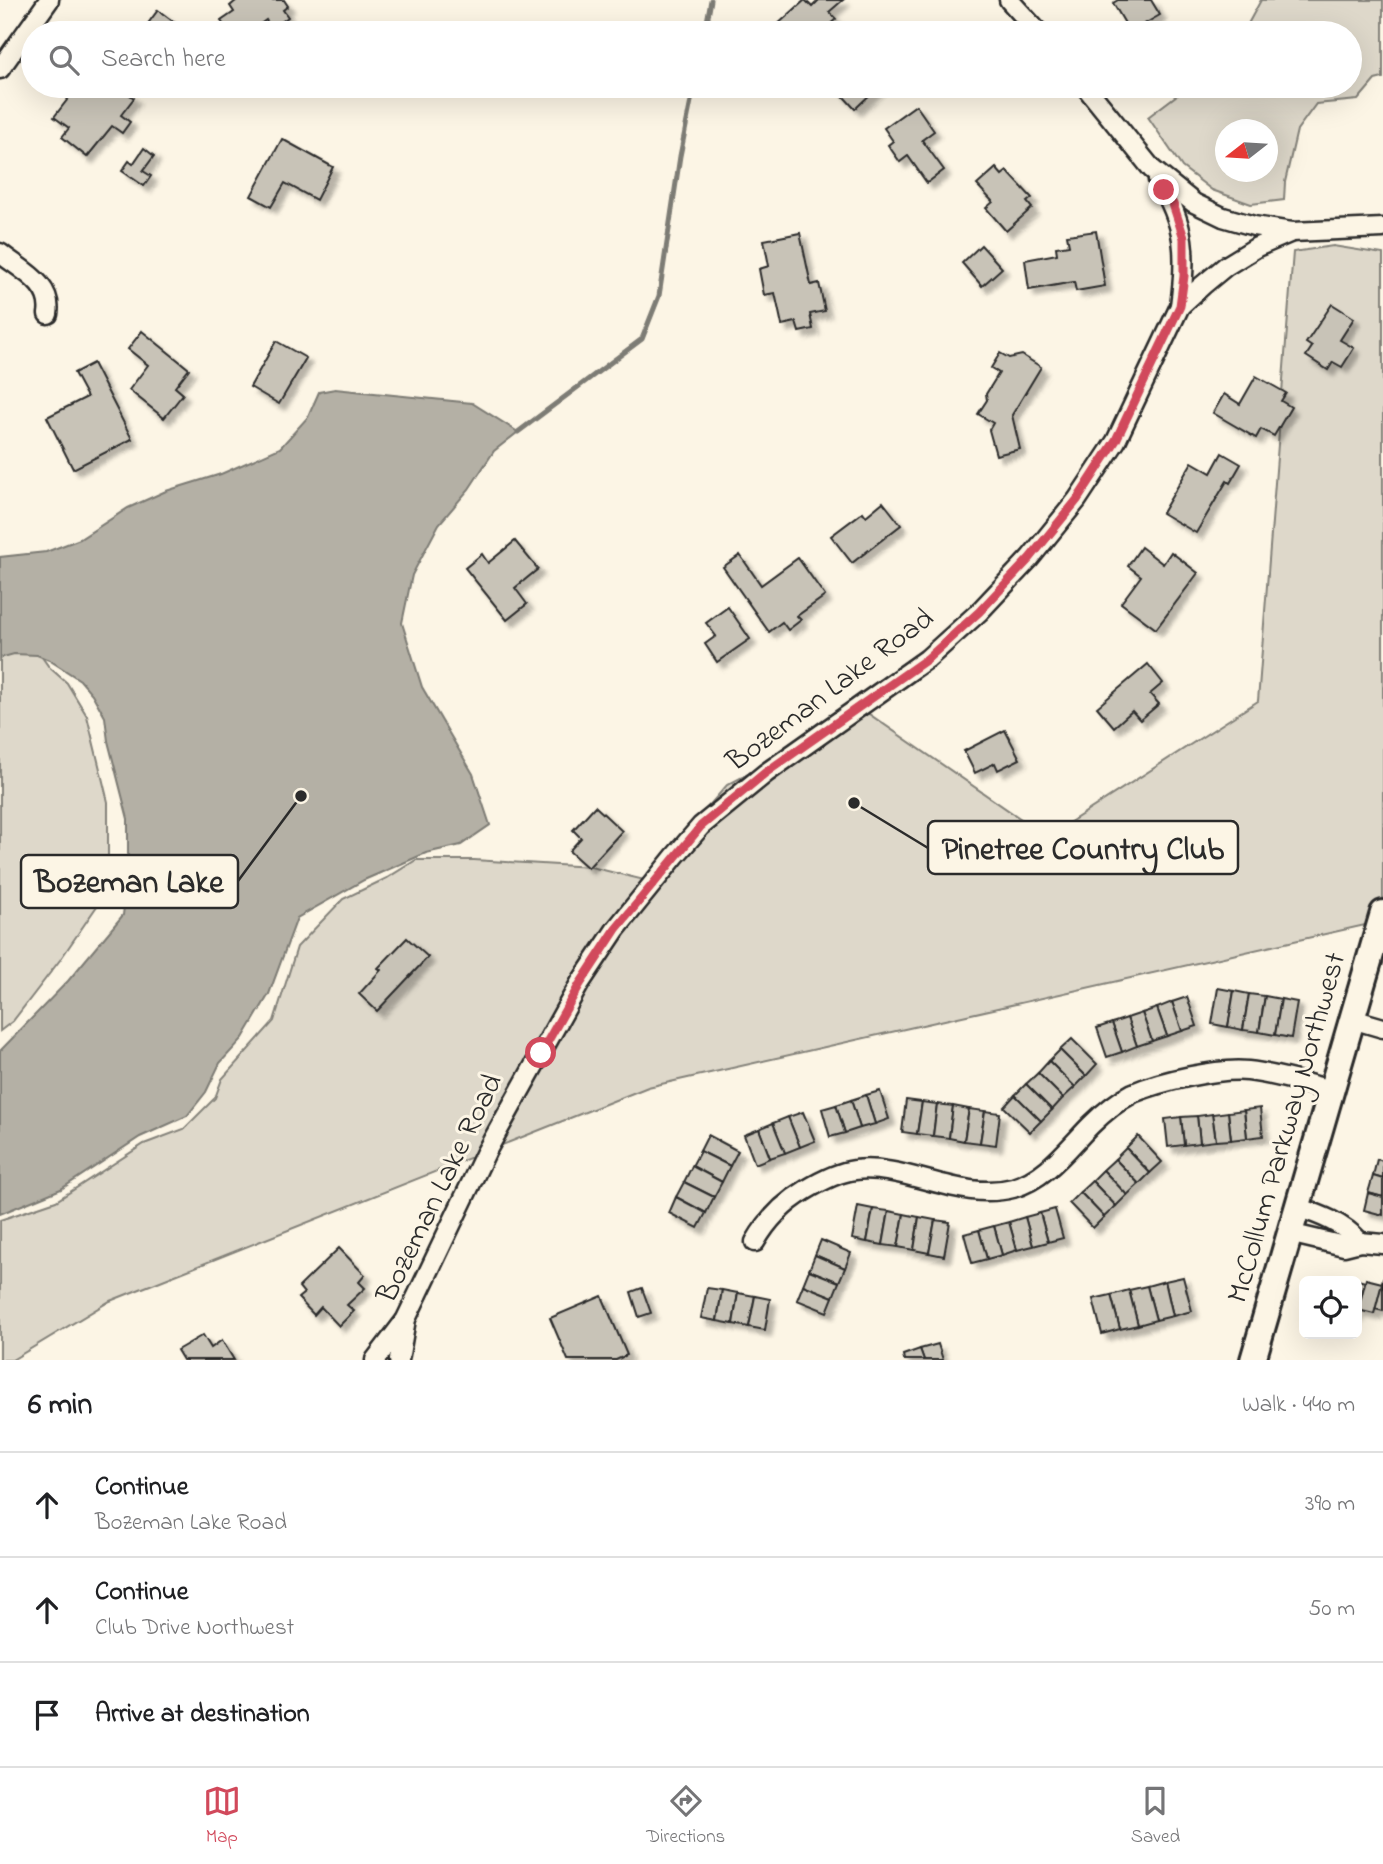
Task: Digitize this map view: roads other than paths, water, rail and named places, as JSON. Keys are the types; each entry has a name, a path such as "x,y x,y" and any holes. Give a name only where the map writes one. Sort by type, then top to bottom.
{"street":[{"path":"33,21 48,0"},
{"path":"1009,0 1028,21"},
{"path":"0,69 21,39"},
{"path":"1095,98 1152,169 1173,204 1184,238 1184,276 1180,306"},
{"path":"1152,169 1194,203 1223,217 1254,226 1292,232"},
{"name":"Bozeman Lake Road","path":"399,1360 406,1320 486,1152 580,984 616,929 701,826 765,773 927,659 979,612 1030,558 1077,500 1116,440 1180,306 1226,266 1257,247 1292,232 1383,228"},
{"path":"0,253 42,286 51,302 48,314"},
{"name":"McCollum Parkway Northwest","path":"1252,1360 1383,913"},
{"path":"1352,1019 1383,1028"},
{"path":"755,1242 765,1224 797,1195 836,1175 853,1170 873,1169 972,1190 1013,1188 1030,1181 1047,1169 1104,1113 1133,1094 1167,1082 1209,1074 1247,1071 1331,1090"},
{"path":"1297,1207 1322,1215 1350,1230 1360,1242"},
{"path":"1289,1233 1344,1246 1360,1242 1383,1244"},
{"path":"375,1360 406,1320"}],"waterway":[{"path":"707,21 711,0"},
{"path":"518,432 642,339 659,296 692,98"}],"place":[{"name":"Bozeman Lake","path":"301,796"},
{"name":"Pinetree Country Club","path":"854,803"}]}
